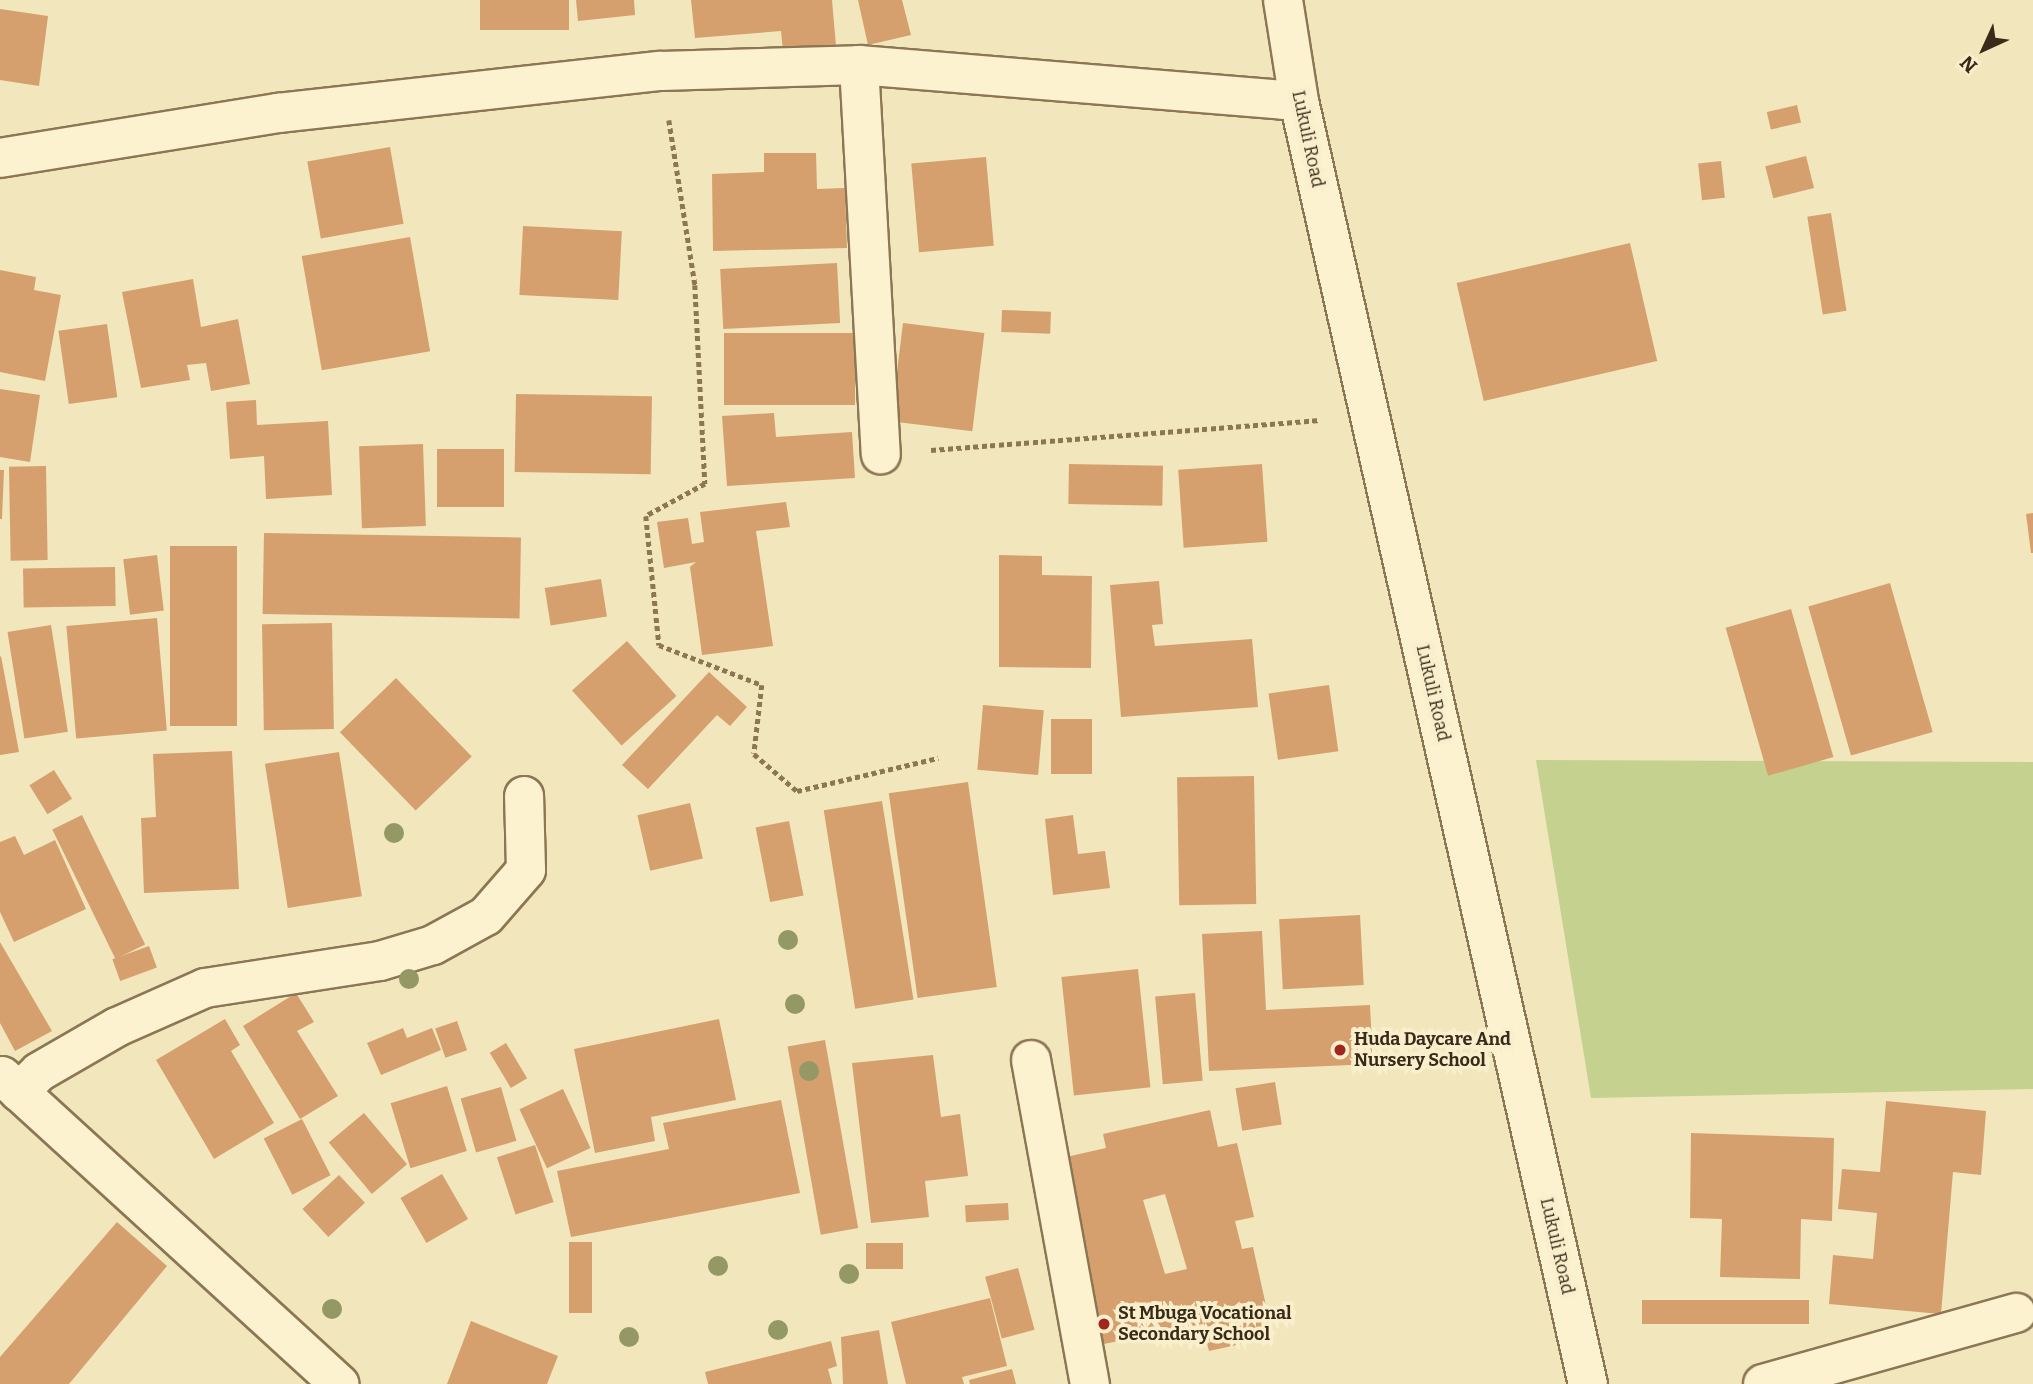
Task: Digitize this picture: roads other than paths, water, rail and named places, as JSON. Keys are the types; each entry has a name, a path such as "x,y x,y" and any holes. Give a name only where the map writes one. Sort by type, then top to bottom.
{"street":[{"name":"Lukuli Road","path":"1283,0 1299,101 1588,1384"},
{"path":"0,158 278,113 661,71 859,65 1299,101"},
{"path":"859,65 881,454"},
{"path":"339,1384 9,1084 39,1072 117,1027 205,988 380,961 433,945 486,916 526,870 524,796"},
{"path":"1031,1060 1090,1384"},
{"path":"1763,1384 2016,1313"}],"place":[{"name":"Huda Daycare And Nursery School","path":"1340,1050"},
{"name":"St Mbuga Vocational Secondary School","path":"1104,1324"}]}
